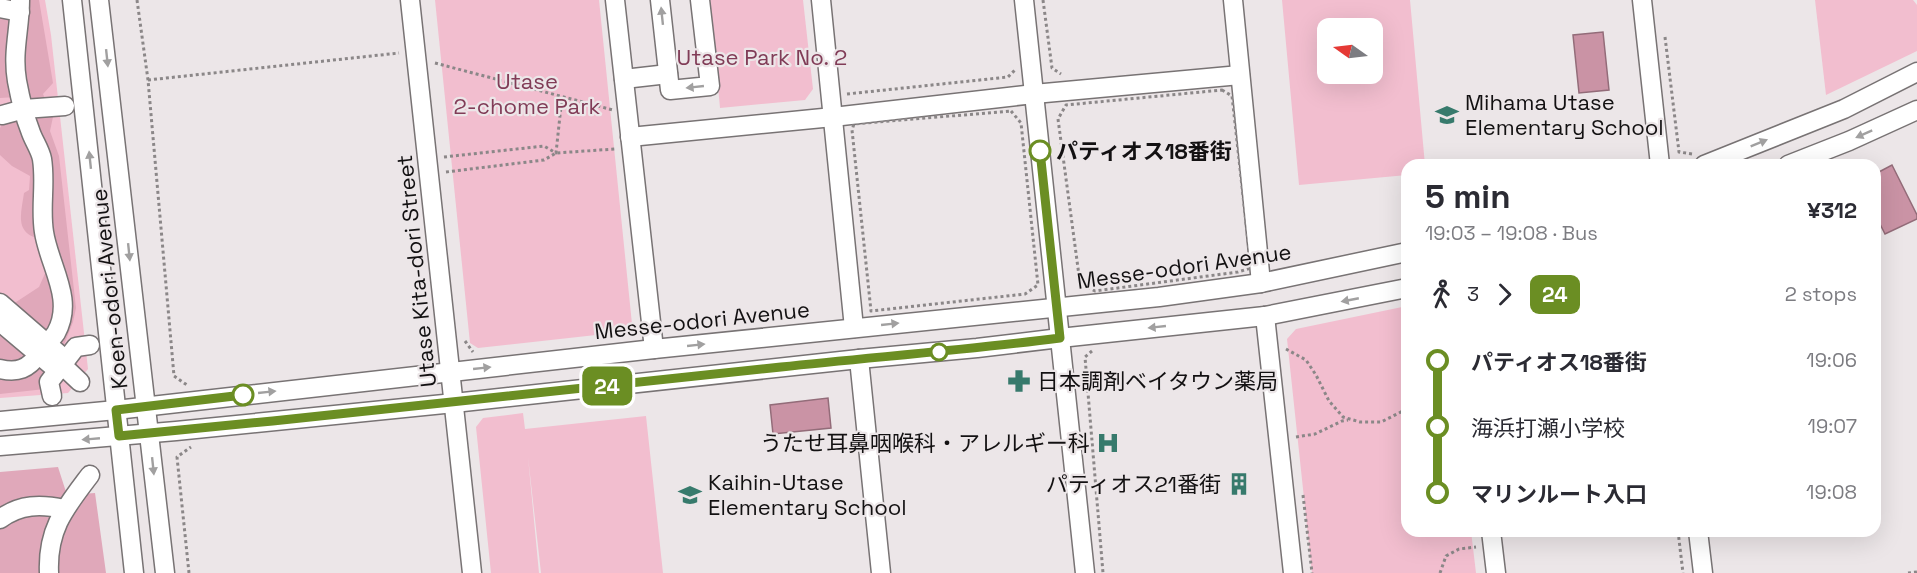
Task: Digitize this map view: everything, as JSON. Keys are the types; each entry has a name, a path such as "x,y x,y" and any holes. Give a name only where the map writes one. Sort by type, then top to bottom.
{"street":[{"name":"Koen-odori Avenue","path":"72,0 134,573"},
{"name":"Koen-odori Avenue","path":"99,0 165,573"},
{"name":"Utase Kita-dori Street","path":"410,0 472,573"},
{"path":"615,0 624,83 625,143 654,349"},
{"path":"660,0 670,90 710,86 700,0"},
{"path":"821,0 854,328"},
{"path":"1024,0 1085,573"},
{"path":"1233,0 1261,283"},
{"path":"1642,0 1659,159"},
{"path":"0,8 20,6 14,57 29,128 41,156 45,181 44,230 49,255 64,299 62,316 56,332 43,350 27,367 16,372 0,369"},
{"path":"1698,159 1844,109 1917,72"},
{"path":"625,143 1034,94 1240,75"},
{"path":"624,83 668,78"},
{"path":"2,115 24,109 65,106"},
{"path":"1803,159 1917,110"},
{"name":"Messe-odori Avenue","path":"0,421 654,349 1159,297 1261,283 1401,253"},
{"path":"0,446 150,434 454,403 1265,316 1401,289"},
{"path":"0,303 43,350"},
{"path":"1265,316 1293,573"},
{"path":"0,322 43,350 80,382"},
{"path":"52,396 49,382 76,347 90,345"},
{"path":"858,359 881,573"},
{"path":"49,573 52,538 64,509 90,475"},
{"path":"0,519 27,506 64,509"},
{"path":"1492,537 1496,573"},
{"path":"1699,537 1703,573"}],"path":[{"path":"137,0 148,81 174,376 185,385 197,384"},
{"path":"1043,0 1052,68 1063,75"},
{"path":"1664,35 1679,152 1698,159"},
{"path":"148,81 399,53"},
{"path":"434,55 435,71"},
{"path":"435,63 616,113 615,105"},
{"path":"851,93 1008,77 1018,68"},
{"path":"1066,105 1058,119 1080,283 1095,291 1238,272 1251,268 1232,96"},
{"path":"556,153 562,97"},
{"path":"1011,111 1021,123 1038,285 1025,294 871,311 853,134 854,124 1011,111"},
{"path":"556,153 544,146 444,155 446,174 544,160 556,153 625,143"},
{"path":"463,336 466,345 480,356"},
{"path":"422,360 428,353 431,340"},
{"path":"1096,347 1085,357 1103,573"},
{"path":"1287,360 1286,349 1306,360 1329,401 1343,417 1370,423 1381,422 1401,412"},
{"path":"1296,437 1315,434 1342,421 1350,420"},
{"path":"189,573 177,457 196,443"},
{"path":"1303,494 1312,573"},
{"path":"1679,537 1683,573"},
{"path":"1440,573 1446,555 1477,546"},
{"path":"1908,573 1917,572"}],"green space":[{"path":"0,0 45,0 51,35 88,369 68,393 0,398"},
{"name":"Utase 2-chome Park","path":"435,0 599,0 632,324 623,332 478,348 470,343"},
{"name":"Utase Park No. 2","path":"710,0 803,0 813,89 805,100 720,108"},
{"path":"1282,0 1410,0 1424,159 1401,159 1401,176 1299,185"},
{"path":"1815,0 1913,0 1917,5 1917,51 1826,95"},
{"path":"1401,307 1401,537 1472,537 1476,573 1312,573 1287,339 1296,329"},
{"path":"523,413 525,429 646,416 663,573 541,573 528,457 539,573 491,573 476,427 483,418"}],"shaded area":[{"path":"0,0 39,0 53,83 43,94 53,117 50,131 59,156 76,308 62,350 10,306 39,287 47,269 41,239 27,233 21,222 24,193 29,190 30,176 12,166 0,155 0,128 17,97 0,98"},
{"path":"1603,32 1609,90 1579,93 1573,35"},
{"path":"1892,165 1917,215 1917,219 1885,234 1881,226 1881,171"},
{"path":"0,335 48,376 45,389 0,394"},
{"path":"828,398 831,428 773,434 770,405"},
{"path":"58,467 67,495 95,493 106,573 0,573 0,472"}],"bus line":[{"name":"24","path":"243,395 116,410 119,436 454,403 1060,338 1040,151"}],"place":[{"name":"Mihama Utase Elementary School","path":"1447,115"},
{"name":"パティオス18番街","path":"1040,151"},
{"name":"日本調剤ベイタウン薬局","path":"1019,381"},
{"name":"うたせ耳鼻咽喉科・アレルギー科","path":"1108,443"},
{"name":"パティオス21番街","path":"1239,484"},
{"name":"Kaihin-Utase Elementary School","path":"690,495"}]}
